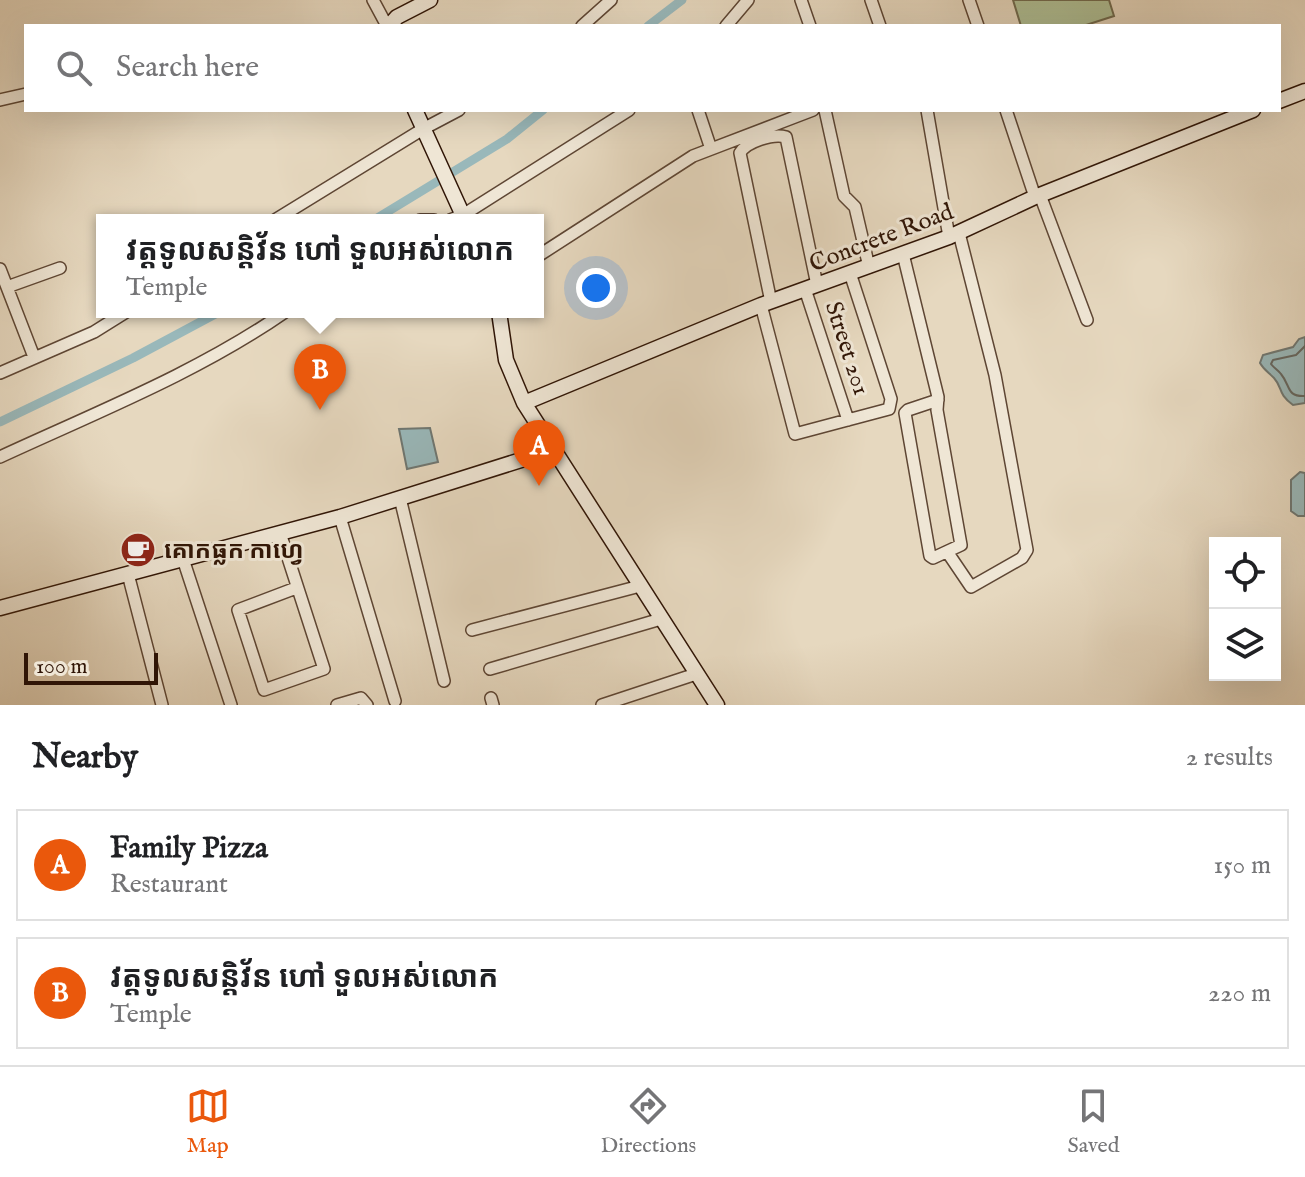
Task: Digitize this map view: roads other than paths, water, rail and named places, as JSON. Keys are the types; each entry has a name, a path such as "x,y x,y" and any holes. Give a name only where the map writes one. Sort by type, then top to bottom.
{"street":[{"path":"373,0 387,24"},
{"path":"390,24 397,17 430,0"},
{"path":"584,24 611,0"},
{"path":"738,21 748,0"},
{"path":"801,0 809,24"},
{"path":"871,0 879,24"},
{"path":"969,0 977,24"},
{"path":"1281,100 1305,91"},
{"path":"0,100 24,94"},
{"path":"416,112 458,214"},
{"path":"285,214 456,112"},
{"path":"462,214 626,112"},
{"path":"699,112 711,149"},
{"path":"770,112 774,125"},
{"path":"544,252 678,165 808,112"},
{"path":"825,112 844,196 855,207 869,267"},
{"path":"927,112 954,235 995,375 1027,550 1022,558 971,587 948,553"},
{"path":"1007,112 1087,320"},
{"name":"Concrete Road","path":"524,403 766,303 954,235 1038,196 1248,112"},
{"name":"Street 201","path":"766,303 740,153 744,146 780,134 786,137 811,287 848,420"},
{"path":"903,254 938,400 937,410 961,545 936,558 930,556 905,413 938,400"},
{"path":"7,287 60,268"},
{"path":"0,269 34,357"},
{"path":"766,303 792,431 801,434 889,409 892,403 850,273"},
{"path":"0,373 94,332 116,318"},
{"path":"0,457 147,389 276,318"},
{"path":"500,318 506,360 524,403 717,705"},
{"path":"0,608 340,517 553,450"},
{"path":"400,498 444,681"},
{"path":"340,517 395,701"},
{"path":"280,533 324,671 262,689 238,610 296,588"},
{"path":"183,559 231,705"},
{"path":"128,574 162,705"},
{"path":"472,630 640,586"},
{"path":"490,669 661,619"},
{"path":"602,705 696,674"},
{"path":"337,705 361,698 367,705"}],"water":[{"path":"1305,337 1305,403 1293,405 1260,363 1263,355 1293,347"},
{"path":"430,428 438,462 407,469 399,429"},
{"path":"1300,472 1305,473 1305,516 1291,511 1291,480"}],"waterway":[{"path":"651,24 682,0"},
{"path":"384,214 507,139 541,112"},
{"path":"0,422 208,318"}],"place":[{"name":"វត្តទូលសន្តិវ័ន ហៅ ទួលអស់លោក","path":"320,410"},
{"name":"Family Pizza","path":"539,486"},
{"name":"គោកធ្លក កាហ្វេ","path":"138,550"}]}
